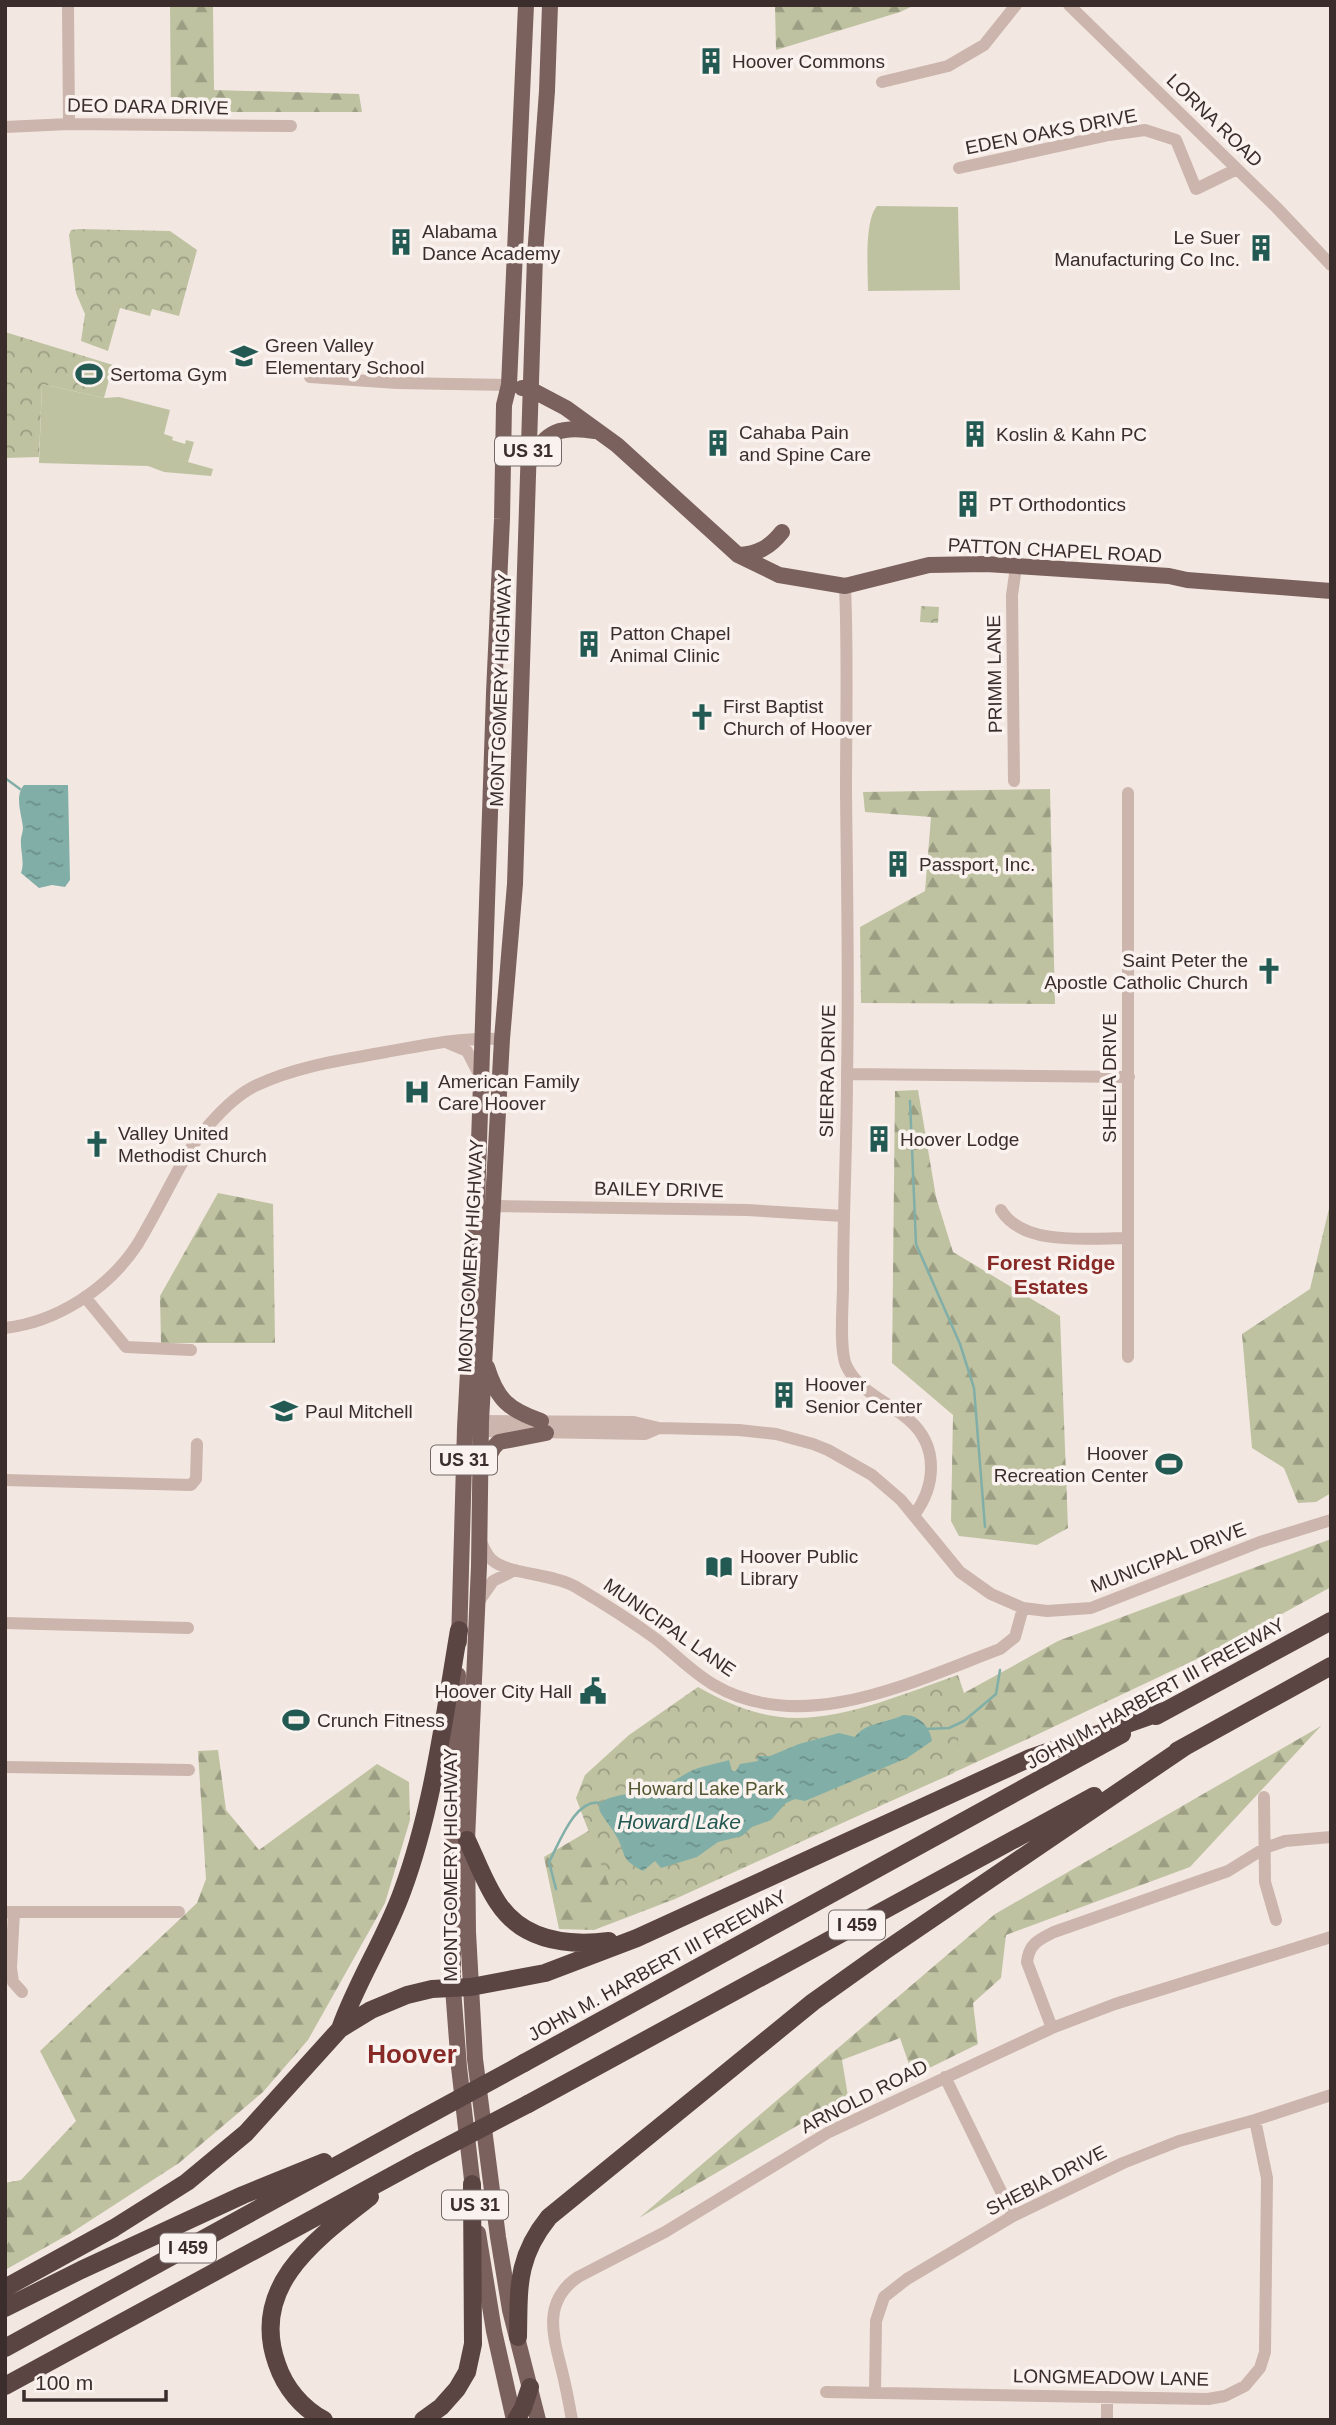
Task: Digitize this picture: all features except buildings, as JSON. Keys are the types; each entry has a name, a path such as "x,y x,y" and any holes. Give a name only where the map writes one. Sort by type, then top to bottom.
{"highway":[{"name":"JOHN M. HARBERT III FREEWAY","path":"5,2348 1331,1621"},
{"path":"340,2029 351,1998 379,1946 402,1892 418,1842 431,1791 459,1630"},
{"name":"I 459","path":"5,2386 1331,1666"},
{"path":"5,2288 114,2228 164,2198 195,2175 246,2133 340,2029 371,2010 407,1995 432,1989 462,1987 545,1973 637,1938 1030,1758 1167,1710"},
{"path":"518,2337 521,2269 527,2250 549,2217 813,2002 1186,1746"},
{"path":"467,1840 499,1905 519,1924 537,1935 546,1940 584,1944 637,1938"},
{"path":"5,2308 243,2195 320,2164 371,2148"},
{"path":"324,2420 310,2412 291,2391 279,2372 269,2332 278,2290 289,2270 310,2248 337,2223 415,2163"},
{"path":"423,2420 441,2407 457,2389 467,2372 473,2344 472,2184"},
{"path":"5,2392 91,2339"},
{"path":"515,2420 523,2408 530,2387"}],"main road":[{"name":"MONTGOMERY HIGHWAY","path":"526,5 509,385 504,405 477,1212 465,1429 453,1818 462,1987 475,2059 494,2213 510,2310 538,2420"},
{"name":"MONTGOMERY HIGHWAY","path":"515,2420 494,2331 472,2184 459,2067 467,1932 467,1840 481,1426 502,1039 515,871 536,222 547,91 550,5"},
{"name":"PATTON CHAPEL ROAD","path":"509,385 530,389 566,408 617,445 738,555 779,575 845,586 929,565 986,564 1169,576 1186,580 1331,591"},
{"path":"527,470 539,444 548,435 561,430 598,431"},
{"path":"738,555 752,554 764,549 782,532"},
{"path":"485,1360 500,1398 543,1427"},
{"path":"480,1475 487,1458 499,1442 543,1427"}],"street":[{"path":"68,5 69,124"},
{"path":"882,82 948,66 984,45 1016,5"},
{"name":"LORNA ROAD","path":"1076,7 1331,265"},
{"name":"DEO DARA DRIVE","path":"5,127 69,124 291,126"},
{"name":"EDEN OAKS DRIVE","path":"959,168 1109,135 1145,130 1176,140 1196,189 1237,169"},
{"path":"310,377 397,383 509,385"},
{"name":"PRIMM LANE","path":"1014,781 1012,595 1016,567"},
{"name":"SIERRA DRIVE","path":"845,586 848,1074 843,1216 843,1342 846,1364 863,1386 911,1421 920,1432 932,1459 932,1473 924,1501 914,1515"},
{"name":"SHELIA DRIVE","path":"1128,793 1128,1357"},
{"path":"5,1328 49,1316 85,1297 122,1264 136,1246 198,1137 236,1098 254,1086 296,1069 445,1042 502,1039"},
{"path":"445,1042 467,1051 481,1076"},
{"path":"848,1074 1129,1077"},
{"name":"BAILEY DRIVE","path":"477,1212 494,1206 747,1210 843,1216"},
{"path":"1001,1210 1014,1224 1035,1235 1128,1238"},
{"path":"85,1297 127,1348 191,1350"},
{"name":"MUNICIPAL DRIVE","path":"465,1429 481,1426 543,1427 634,1422 659,1428 776,1434 813,1444 872,1475 901,1500 960,1572 991,1594 1023,1608 1047,1611 1091,1608 1260,1542 1331,1520"},
{"path":"5,1480 191,1485 196,1479 197,1444"},
{"name":"MUNICIPAL LANE","path":"479,1537 489,1558 515,1570 566,1581 653,1637 714,1685 765,1704 808,1707 871,1695 1000,1649 1014,1637 1023,1608"},
{"path":"477,1605 493,1581 515,1570"},
{"path":"5,1623 188,1628"},
{"path":"5,1767 189,1770"},
{"path":"1264,1797 1265,1882 1276,1920"},
{"path":"1052,2028 1027,1962 1028,1952 1035,1941 1228,1871 1265,1848 1285,1841 1331,1836"},
{"path":"22,1992 13,1982 10,1912 179,1912"},
{"name":"ARNOLD ROAD","path":"572,2420 552,2325 556,2302 571,2281 676,2226 829,2132 1052,2028 1115,2004 1331,1937"},
{"path":"945,2077 1013,2216"},
{"name":"SHEBIA DRIVE","path":"875,2392 876,2321 884,2297 907,2279 1013,2216 1124,2163 1179,2141 1331,2095"},
{"name":"LONGMEADOW LANE","path":"826,2392 1208,2399 1225,2396 1245,2386 1260,2368 1265,2352 1267,2323 1267,2178 1255,2120"},
{"path":"1107,2397 1107,2420"}],"green space":[{"path":"170,5 213,5 214,90 359,94 362,112 171,112"},
{"path":"775,5 915,5 776,50"},
{"path":"877,206 958,207 960,290 868,291 868,234"},
{"path":"71,230 170,231 197,250 179,316 152,309 150,316 120,308 108,351 81,341 85,314 76,293 69,235"},
{"path":"5,332 113,365 104,398 42,384 39,457 5,458"},
{"path":"42,384 104,398 119,397 170,410 164,434 185,444 186,440 194,442 188,462 213,469 211,476 164,472 148,466 39,463"},
{"path":"921,606 939,607 938,623 920,622"},
{"path":"1050,789 1055,1004 861,1003 860,927 925,891 931,817 865,812 863,792"},
{"path":"918,1090 936,1197 953,1252 1060,1316 1068,1528 1037,1545 959,1536 951,1521 953,1415 892,1363 895,1091"},
{"path":"218,1193 273,1204 275,1343 161,1343 160,1296"},
{"path":"1331,1200 1331,1493 1316,1502 1298,1503 1284,1468 1252,1448 1242,1334 1310,1289"},
{"path":"1331,1539 1331,1587 1218,1649 1032,1737 675,1899 594,1930 559,1929 544,1857 607,1820 932,1740 964,1693 1058,1641"},
{"name":"Howard Lake Park","path":"958,1675 964,1693 954,1773 622,1919 576,1798 585,1775 629,1735 698,1687 745,1709 770,1716 796,1718 857,1709"},
{"path":"1321,1726 1190,1867 1006,1935 1001,1978 973,2003 978,2044 913,2076 900,2038 842,2060 848,2096 639,2218 995,1914"},
{"path":"218,1750 226,1810 259,1850 377,1764 409,1782 410,1820 385,1903 308,2040 263,2092 179,2163 71,2233 5,2270 5,2183 21,2180 76,2121 40,2051 197,1903 206,1879 198,1751"}],"water":[{"path":"24,785 68,785 70,880 65,887 52,885 39,888 21,873 23,828 19,795"},
{"name":"Howard Lake","path":"903,1715 922,1722 929,1730 932,1741 907,1758 805,1801 795,1799 786,1803 771,1820 752,1827 742,1836 718,1842 697,1857 661,1868 655,1861 643,1871 627,1859 599,1809 601,1803 606,1800 659,1788 703,1767 729,1760 732,1771 736,1771 740,1764 758,1761 757,1756 770,1756 799,1744 839,1733 855,1737 865,1728"}],"waterway":[{"path":"5,778 20,789"},
{"path":"910,1101 916,1244 960,1344 974,1388 985,1527"},
{"path":"926,1729 949,1728 964,1721 996,1694 1000,1670"},
{"path":"556,1889 549,1862 563,1834 583,1808 591,1803 600,1803"}],"place":[{"name":"Hoover Commons","path":"711,61"},
{"name":"Alabama Dance Academy","path":"401,242"},
{"name":"Le Suer Manufacturing Co Inc.","path":"1261,248"},
{"name":"Green Valley Elementary School","path":"244,356"},
{"name":"Sertoma Gym","path":"89,374"},
{"name":"Koslin & Kahn PC","path":"975,434"},
{"name":"Cahaba Pain and Spine Care","path":"718,443"},
{"name":"PT Orthodontics","path":"968,504"},
{"name":"Patton Chapel Animal Clinic","path":"589,644"},
{"name":"First Baptist Church of Hoover","path":"702,717"},
{"name":"Passport, Inc.","path":"898,864"},
{"name":"Saint Peter the Apostle Catholic Church","path":"1269,971"},
{"name":"American Family Care Hoover","path":"417,1092"},
{"name":"Hoover Lodge","path":"879,1139"},
{"name":"Valley United Methodist Church","path":"97,1144"},
{"name":"Hoover Senior Center","path":"784,1395"},
{"name":"Paul Mitchell","path":"284,1411"},
{"name":"Hoover Recreation Center","path":"1169,1464"},
{"name":"Hoover Public Library","path":"719,1567"},
{"name":"Hoover City Hall","path":"593,1691"},
{"name":"Crunch Fitness","path":"296,1720"}],"district":[{"name":"Forest Ridge Estates","path":"1051,1275"},
{"name":"Hoover","path":"412,2054"}]}
